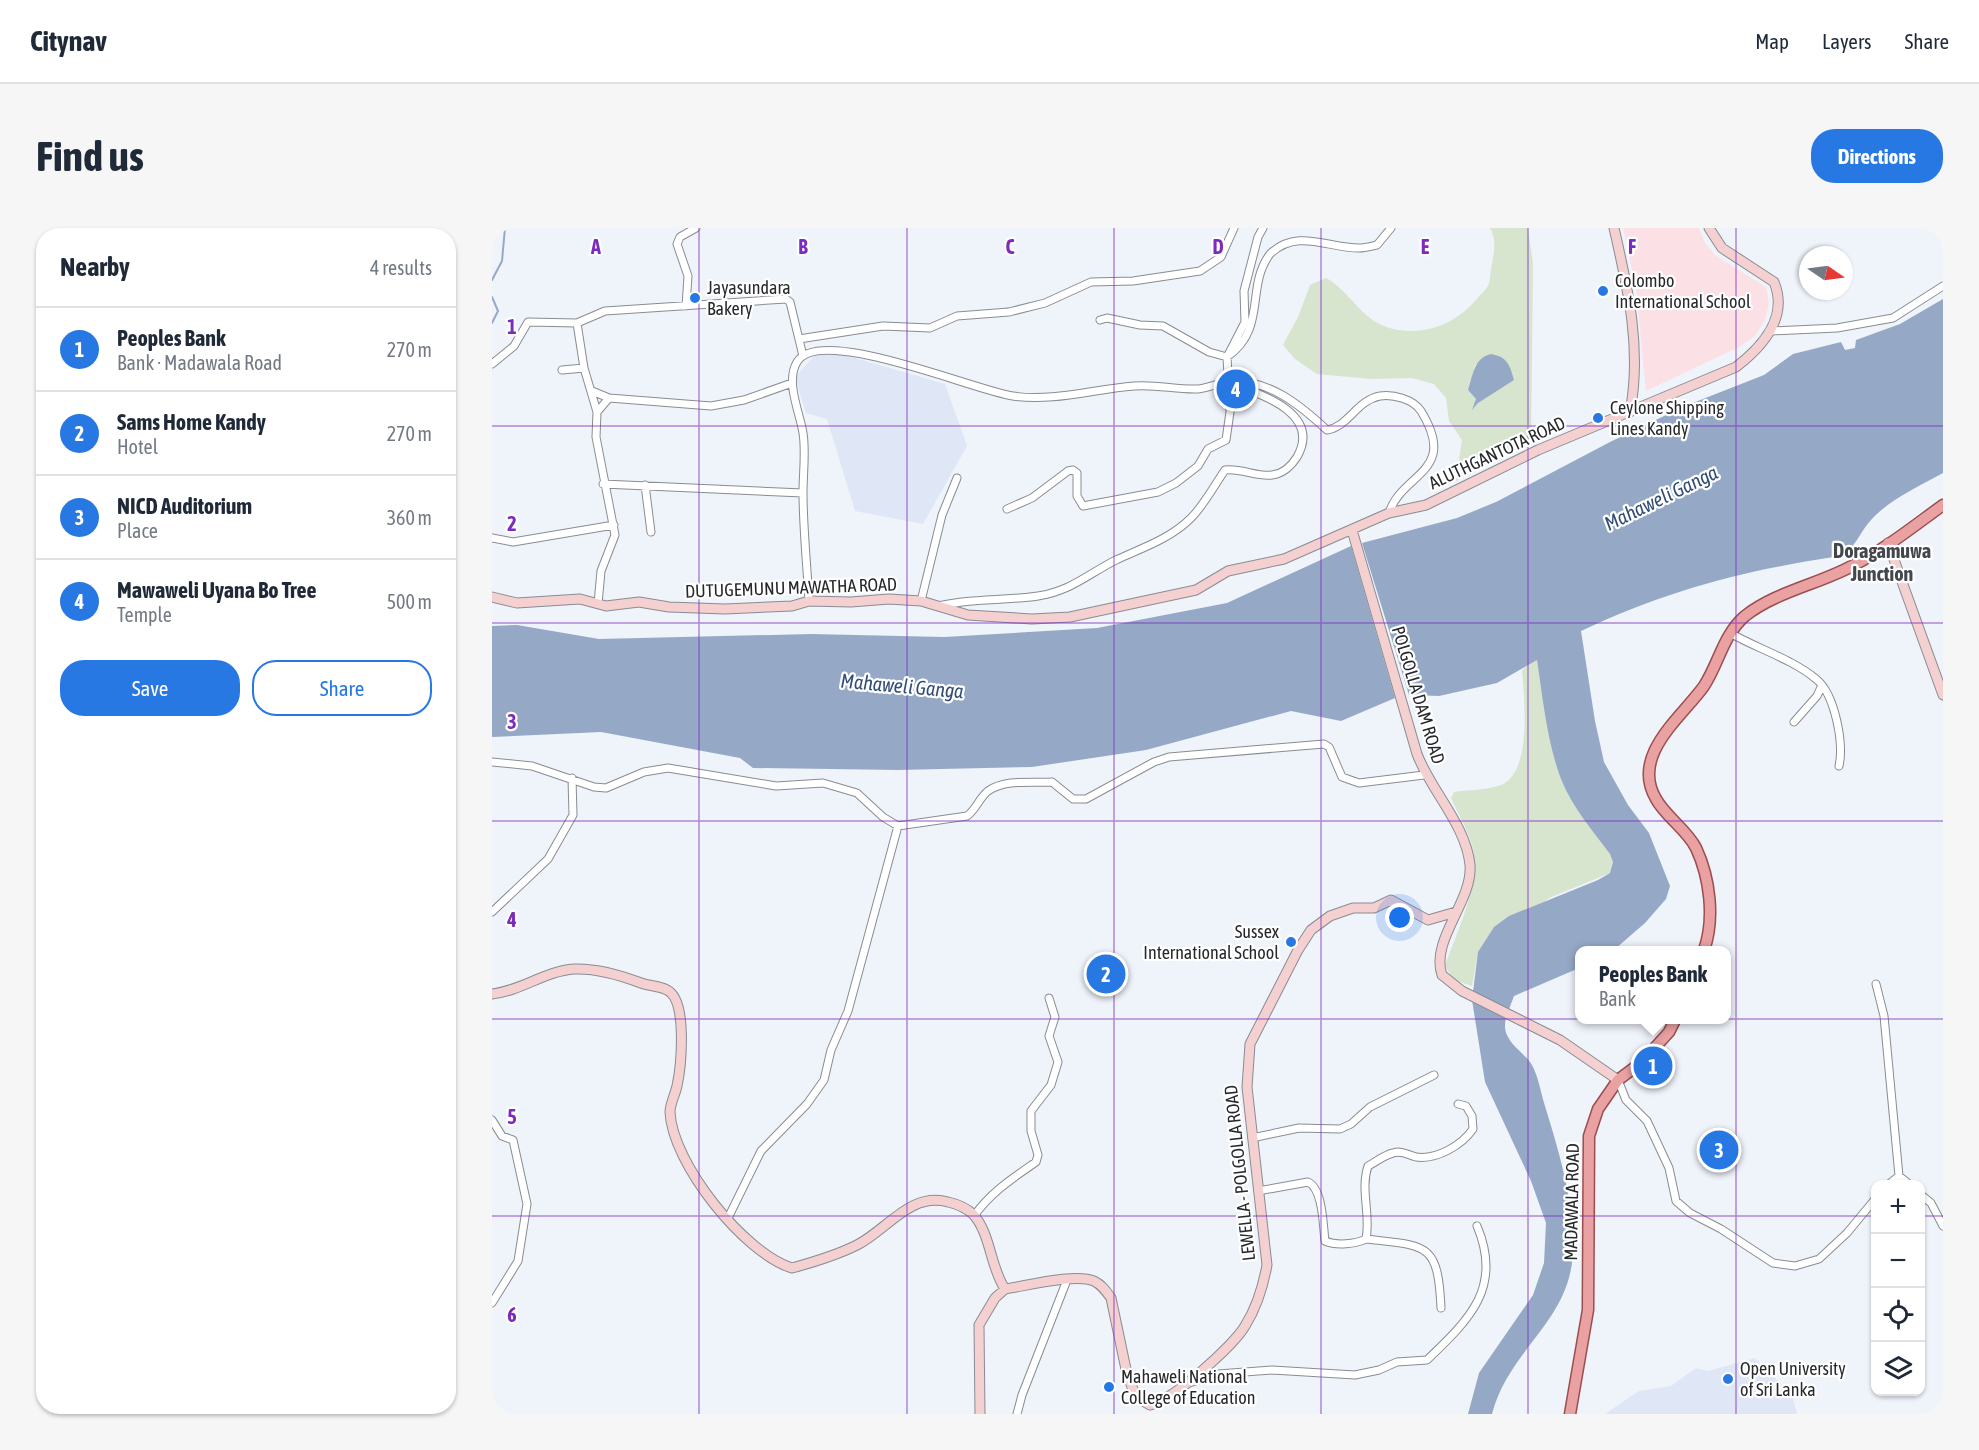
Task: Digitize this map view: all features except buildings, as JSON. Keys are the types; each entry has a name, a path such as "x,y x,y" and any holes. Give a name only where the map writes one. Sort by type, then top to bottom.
{"main road":[{"path":"1705,946 1710,926 1709,892 1695,847 1662,811 1652,793 1650,775 1662,733 1703,686 1730,633 1745,616 1764,605 1853,566 1943,505"},
{"name":"MADAWALA ROAD","path":"1570,1414 1588,1310 1589,1136 1598,1109 1618,1080 1642,1062 1669,1032 1673,1024"}],"street":[{"path":"686,306 688,276 677,244 680,237 696,228"},
{"path":"799,339 883,326 930,328 957,316 1008,312 1045,303 1091,282 1133,281 1200,272 1221,257 1234,228"},
{"path":"1007,509 1032,498 1068,471 1077,473 1077,496 1083,506 1111,499 1138,497 1176,483 1198,466 1208,449 1226,440 1230,412 1227,357 1245,322 1244,291 1258,237 1263,228"},
{"path":"1227,357 1248,336 1258,284 1270,254 1285,241 1302,235 1360,248 1377,245 1391,228"},
{"path":"1614,228 1628,293 1634,336 1636,373 1630,412"},
{"name":"ALUTHGANTOTA ROAD","path":"1196,590 1228,571 1284,559 1389,513 1426,505 1538,450 1736,367 1760,348 1771,330 1778,303 1774,282 1722,248 1709,228"},
{"path":"1771,330 1837,328 1893,318 1943,286"},
{"path":"492,364 514,346 528,322 577,323 605,311 786,299 790,302 803,356"},
{"path":"1100,320 1107,318 1140,325 1164,326 1209,352 1227,357"},
{"path":"577,323 584,368 597,412 596,437 603,484 615,535 601,571 598,604"},
{"path":"809,601 803,493 804,436 792,383 796,363 803,356 820,349 844,350 946,375 1010,396 1035,399 1135,386 1196,389 1227,382 1271,390 1295,400 1327,430 1337,429 1359,407 1378,396 1399,397 1418,407 1431,428 1433,446 1429,468 1396,499 1389,513"},
{"path":"562,370 584,368"},
{"path":"937,607 958,602 1038,596 1062,590 1089,578 1115,561 1145,549 1183,525 1192,517 1226,470 1236,469 1272,475 1292,466 1302,448 1302,425 1284,405 1227,382"},
{"path":"592,391 609,398 711,406 744,400 792,383"},
{"path":"597,412 609,398"},
{"path":"921,601 942,515 957,478"},
{"path":"603,484 803,493"},
{"path":"645,485 651,532"},
{"path":"492,538 513,542 614,525"},
{"name":"POLGOLLA DAM ROAD","path":"1352,530 1424,775 1453,820 1470,865 1468,882 1442,951 1440,964 1442,975 1456,988 1560,1040 1618,1080"},
{"path":"1888,543 1943,694"},
{"name":"DUTUGEMUNU MAWATHA ROAD","path":"492,597 516,603 580,599 606,606 639,602 669,607 725,609 792,606 809,601 921,601 968,615 1032,619 1070,616 1196,590"},
{"path":"1730,633 1804,671 1822,685 1840,727 1842,740 1839,766"},
{"path":"1794,722 1817,696 1822,685"},
{"path":"492,762 532,766 594,787 606,788 644,772 668,768 776,786 823,783 857,793 883,817 898,826 967,816 973,812 985,793 1007,784 1052,782 1073,799 1086,799 1154,762 1187,754 1324,744 1329,747 1342,777 1359,783 1424,775"},
{"path":"492,912 548,859 573,815 572,778"},
{"path":"728,1218 761,1151 807,1104 824,1080 831,1050 848,1011 898,826"},
{"name":"LEWELLA - POLGOLLA ROAD","path":"1005,1289 1067,1280 1092,1280 1104,1288 1111,1298 1127,1374 1136,1397 1150,1405 1159,1404 1187,1384 1244,1329 1255,1308 1267,1265 1247,1087 1250,1044 1298,951 1311,930 1330,916 1353,908 1374,908 1391,900 1428,920 1456,912"},
{"path":"492,994 550,973 575,969 613,973 668,990 675,997 680,1015 681,1039 677,1089 670,1110 673,1136 685,1163 707,1196 763,1250 782,1264 792,1268 857,1245 918,1202 931,1199 945,1201 956,1204 975,1216 996,1276 1005,1289 995,1298 979,1325 980,1414"},
{"path":"1876,984 1884,1016 1899,1176 1903,1180"},
{"path":"975,1216 984,1202 1003,1185 1036,1162 1038,1155 1031,1131 1031,1111 1051,1085 1058,1062 1049,1036 1055,1017 1049,998"},
{"path":"1252,1138 1299,1128 1340,1129 1352,1124 1370,1107 1434,1075"},
{"path":"1618,1080 1626,1100 1647,1121 1669,1168 1676,1202 1690,1213 1721,1229 1773,1263 1795,1266 1819,1259 1848,1233 1871,1203"},
{"path":"1366,1239 1369,1227 1364,1178 1368,1166 1394,1152 1415,1156 1436,1156 1459,1143 1473,1129 1472,1116 1466,1106 1458,1104"},
{"path":"492,1120 502,1136 513,1140 527,1204 518,1261 492,1303"},
{"path":"1895,1180 1899,1176"},
{"path":"1258,1191 1308,1182 1317,1192 1326,1241 1332,1244 1359,1242 1366,1239 1408,1244 1427,1252 1433,1258 1439,1274 1441,1308"},
{"path":"1925,1198 1931,1203 1943,1226"},
{"path":"1187,1384 1218,1374 1272,1370 1355,1375 1379,1370 1397,1362 1427,1360 1474,1308 1483,1289 1487,1270 1487,1250 1477,1226"},
{"path":"1017,1414 1022,1395 1067,1280"}],"shaded area":[{"path":"1623,228 1699,228 1705,243 1716,256 1766,287 1769,303 1765,320 1755,336 1739,347 1646,391 1636,288"},
{"path":"841,354 945,384 967,446 923,524 855,511 827,419 806,413 796,381 797,375 814,356"},
{"name":"Open University of Sri Lanka","path":"1755,1358 1792,1395 1797,1414 1605,1414 1639,1391 1671,1386 1696,1368 1708,1371"}],"green space":[{"path":"1490,228 1528,228 1533,264 1531,439 1466,473 1456,482 1462,440 1449,421 1446,398 1434,384 1412,378 1371,379 1317,374 1295,359 1283,345 1298,317 1310,285 1326,278 1342,290 1370,318 1389,328 1426,330 1448,322 1467,309 1488,286 1494,250","holes":["1476,363 1478,403 1474,408 1476,399 1468,390"]},
{"path":"1537,659 1553,752 1562,781 1613,862 1610,873 1549,898 1478,952 1472,986 1454,980 1445,966 1467,906 1474,875 1472,845 1451,798 1454,792 1496,787 1511,777 1518,765 1524,733 1522,670"}],"water":[{"name":"Mahaweli Ganga","path":"1943,299 1943,473 1887,506 1871,520 1854,545 1840,556 1772,568 1708,583 1645,604 1581,631 1604,762 1628,805 1649,833 1670,886 1666,899 1645,923 1618,946 1575,946 1575,970 1514,996 1508,1010 1505,1030 1512,1043 1535,1072 1560,1159 1571,1213 1573,1249 1570,1274 1562,1296 1512,1370 1500,1391 1492,1414 1468,1414 1479,1373 1533,1295 1544,1263 1546,1223 1531,1181 1485,1082 1472,1000 1478,952 1494,927 1509,916 1598,880 1610,873 1613,862 1610,854 1577,809 1561,779 1549,735 1537,660 1497,683 1439,696 1409,695 1362,543 1457,518 1496,502 1610,442 1685,406 1764,375 1793,354 1841,342 1845,350 1855,348 1856,340 1900,324"},
{"path":"1491,354 1505,360 1514,380 1478,403 1472,410 1476,399 1468,390 1473,373 1481,359"},
{"name":"Mahaweli Ganga","path":"1351,546 1395,698 1341,721 1291,711 1146,750 1032,767 898,770 753,768 740,758 601,732 492,737 492,626 517,625 599,639 811,634 944,637 1097,628 1227,603"}],"waterway":[{"path":"492,280 502,261 505,228"},
{"path":"492,297 498,311 492,323"}],"place":[{"name":"Colombo International School","path":"1603,291"},
{"name":"Jayasundara Bakery","path":"695,298"},
{"name":"Mawaweli Uyana Bo Tree","path":"1236,389"},
{"name":"Ceylone Shipping Lines Kandy","path":"1598,418"},
{"name":"Sussex International School","path":"1291,942"},
{"name":"Sams Home Kandy","path":"1106,974"},
{"name":"Peoples Bank","path":"1653,1066"},
{"name":"NICD Auditorium","path":"1719,1150"},
{"name":"Open University of Sri Lanka","path":"1728,1379"},
{"name":"Mahaweli National College of Education","path":"1109,1387"}],"district":[{"name":"Doragamuwa Junction","path":"1882,562"}]}
